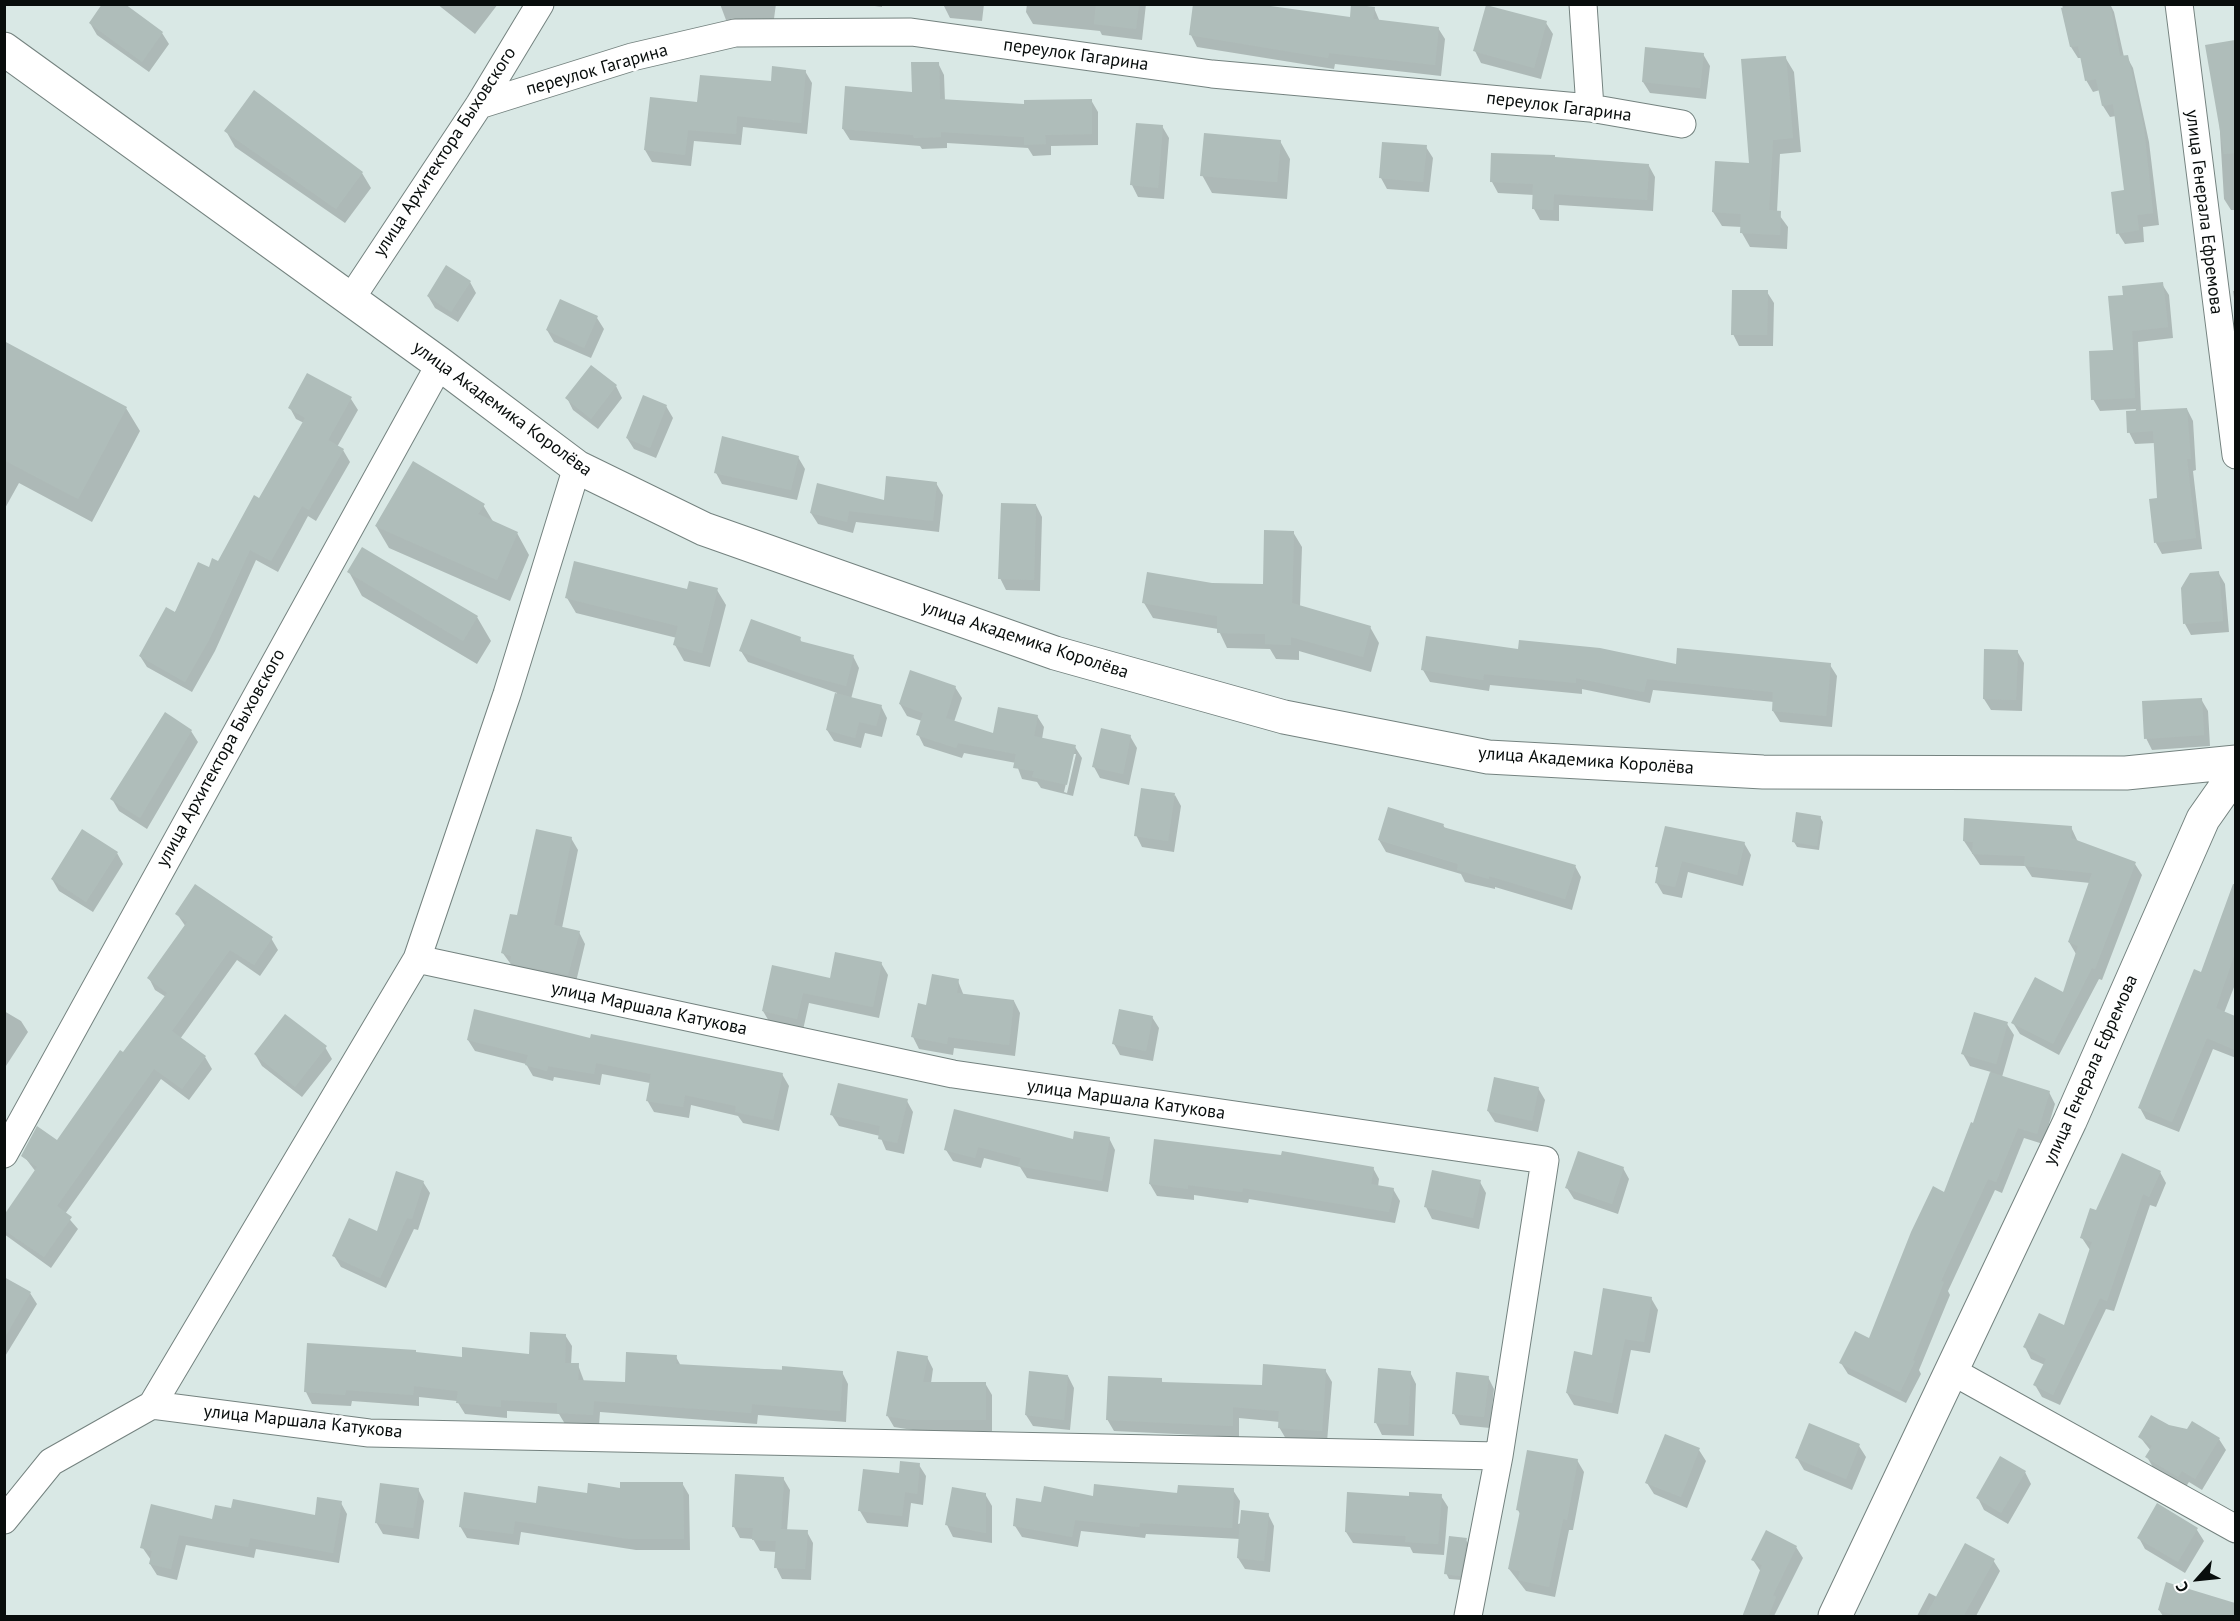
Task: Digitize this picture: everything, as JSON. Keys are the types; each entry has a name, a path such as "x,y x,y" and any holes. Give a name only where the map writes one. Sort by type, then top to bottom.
{"street":[{"name":"улица Архитектора Быховского","path":"350,300 478,105 540,4"},
{"path":"1583,4 1590,108"},
{"name":"улица Генерала Ефремова","path":"2179,4 2235,455"},
{"name":"переулок Гагарина","path":"478,105 632,57 735,33 911,32 1212,74 1590,108 1682,124"},
{"name":"улица Академика Королёва","path":"4,49 440,363 577,467 704,529 1055,653 1284,717 1488,757 1763,772 2126,773 2235,762"},
{"name":"улица Архитектора Быховского","path":"4,1154 440,363"},
{"path":"4,1520 51,1462 152,1405 417,959 507,694 577,467"},
{"name":"улица Генерала Ефремова","path":"1835,1617 1950,1370 2070,1121 2203,819 2235,772"},
{"name":"улица Маршала Катукова","path":"417,959 953,1074 1545,1161 1499,1456 1468,1617"},
{"path":"1950,1370 2235,1529"},
{"name":"улица Маршала Катукова","path":"152,1405 369,1432 1499,1456"}],"building":[{"path":"102,4 125,4 163,32 142,62 89,23"},
{"path":"1096,4 1139,4 1136,29 1094,24"},
{"path":"1193,4 1256,4 1350,17 1351,4 1375,7 1373,19 1439,27 1435,65 1329,53 1328,58 1189,35"},
{"path":"2079,4 2110,4 2120,56 2128,55 2144,129 2153,213 2137,215 2139,230 2116,234 2111,192 2124,190 2113,104 2102,106 2096,79 2085,81 2078,46 2070,47 2061,8"},
{"path":"1486,5 1547,21 1534,68 1473,51"},
{"path":"2235,40 2235,153 2224,154 2205,45"},
{"path":"1645,47 1704,53 1700,88 1642,82"},
{"path":"1786,56 1793,138 1773,140 1769,210 1781,211 1780,235 1740,233 1741,214 1712,212 1715,161 1749,163 1741,59"},
{"path":"911,62 939,62 940,99 1024,104 1024,100 1092,99 1092,134 1045,135 1046,144 1024,145 1024,137 941,132 941,137 914,138 913,135 842,129 845,86 912,92"},
{"path":"772,66 806,70 801,123 737,116 736,134 688,130 685,155 644,150 650,97 697,102 700,75 771,81"},
{"path":"254,90 363,172 336,209 224,131"},
{"path":"1136,123 1163,125 1158,188 1130,185"},
{"path":"1204,133 1281,140 1277,182 1200,176"},
{"path":"1382,142 1427,145 1423,182 1379,178"},
{"path":"1491,153 1555,155 1555,157 1649,164 1647,200 1554,194 1553,210 1532,209 1533,184 1490,182"},
{"path":"446,265 471,281 451,312 427,296"},
{"path":"2163,282 2168,327 2132,331 2135,398 2091,400 2089,351 2113,350 2108,296 2123,295 2122,286"},
{"path":"1732,290 1768,290 1767,335 1731,335"},
{"path":"560,299 598,316 584,348 546,330"},
{"path":"4,341 127,407 78,499 4,460"},
{"path":"591,365 617,385 591,419 565,398"},
{"path":"307,373 352,397 328,440 344,449 309,510 302,506 271,561 250,550 209,640 185,682 139,656 166,607 175,612 198,562 209,567 212,558 218,561 254,495 259,498 305,418 288,408"},
{"path":"643,395 667,405 650,448 626,438"},
{"path":"2187,408 2191,459 2187,459 2196,538 2154,543 2149,499 2157,498 2153,431 2127,433 2126,411"},
{"path":"722,436 799,456 791,490 714,473"},
{"path":"413,461 485,504 478,514 518,532 497,580 375,526"},
{"path":"886,476 937,482 933,521 849,511 847,522 810,513 817,483 884,500"},
{"path":"1001,503 1036,504 1034,580 998,579"},
{"path":"1264,530 1294,531 1292,603 1371,626 1363,657 1291,637 1291,645 1265,644 1265,634 1217,633 1217,616 1142,603 1147,572 1212,583 1263,584"},
{"path":"362,547 478,616 463,641 347,572"},
{"path":"574,561 687,589 689,581 718,588 702,653 673,645 678,626 565,598"},
{"path":"2219,571 2223,621 2183,624 2181,588 2190,573"},
{"path":"751,619 801,637 800,641 854,655 846,686 805,675 739,651"},
{"path":"1426,636 1518,649 1519,640 1600,648 1676,664 1677,648 1831,663 1826,716 1772,711 1773,692 1647,679 1644,692 1576,678 1576,683 1484,674 1483,680 1421,670"},
{"path":"1984,649 2018,650 2016,700 1983,699"},
{"path":"910,670 956,686 946,718 993,733 998,707 1038,715 1034,736 1076,745 1067,785 1032,777 1034,771 1013,768 1016,754 958,743 956,748 916,735 923,713 899,704"},
{"path":"835,693 882,705 876,726 859,722 855,738 826,730"},
{"path":"2202,698 2204,735 2144,739 2142,701"},
{"path":"165,712 192,730 140,818 110,799"},
{"path":"1101,728 1131,735 1123,774 1092,767"},
{"path":"1141,788 1175,793 1168,841 1134,836"},
{"path":"1388,807 1444,824 1443,827 1576,865 1565,899 1489,876 1489,879 1457,870 1458,864 1378,840"},
{"path":"1796,812 1821,816 1817,846 1792,842"},
{"path":"1964,818 2072,826 2071,838 2136,862 2095,969 2092,968 2053,1044 2011,1023 2035,977 2063,992 2078,946 2068,942 2092,873 2024,866 2025,856 1972,854 1973,842 1963,841"},
{"path":"1665,826 1745,842 1737,875 1682,861 1675,887 1655,883 1658,867 1655,867"},
{"path":"82,829 118,852 86,902 51,879"},
{"path":"536,829 572,837 554,925 580,931 568,975 510,963 511,956 501,953 510,914 517,915"},
{"path":"195,884 273,937 254,965 230,950 172,1031 206,1056 182,1089 154,1069 57,1206 72,1217 44,1257 4,1230 4,1215 37,1167 21,1156 37,1126 57,1140 120,1050 123,1052 167,993 147,978 187,922 175,914"},
{"path":"2233,884 2235,884 2235,953 2216,1008 2235,1016 2235,1050 2207,1038 2172,1122 2138,1108 2194,969 2201,972"},
{"path":"835,952 882,962 873,1007 803,993 797,1019 762,1011 772,965 830,978"},
{"path":"932,974 959,979 957,993 1014,1000 1009,1045 948,1037 947,1044 911,1037 918,1003 926,1005"},
{"path":"474,1009 590,1038 591,1034 783,1073 773,1120 735,1112 736,1106 685,1095 683,1107 646,1101 651,1074 596,1063 594,1074 548,1066 547,1071 525,1065 528,1055 467,1040"},
{"path":"1119,1009 1153,1016 1146,1051 1112,1044"},
{"path":"1974,1012 2008,1022 1996,1064 1961,1054"},
{"path":"285,1014 327,1046 295,1087 254,1054"},
{"path":"1990,1072 2050,1091 2037,1134 2018,1128 1996,1182 1988,1179 1941,1281 1944,1282 1913,1360 1915,1361 1900,1392 1839,1363 1855,1331 1869,1338 1911,1232 1933,1186 1944,1192 1971,1122 1973,1123"},
{"path":"1494,1077 1539,1087 1532,1121 1487,1111"},
{"path":"838,1083 908,1099 897,1143 878,1139 880,1126 830,1115"},
{"path":"954,1109 1073,1139 1074,1131 1110,1137 1102,1181 1018,1166 1021,1158 978,1147 975,1158 944,1150"},
{"path":"1154,1139 1281,1155 1282,1151 1374,1167 1371,1184 1394,1188 1389,1212 1243,1188 1242,1192 1188,1185 1188,1189 1149,1184"},
{"path":"1578,1151 1624,1167 1612,1204 1565,1188"},
{"path":"2122,1153 2161,1171 2149,1197 2143,1194 2107,1301 2100,1298 2053,1395 2033,1385 2046,1359 2023,1347 2039,1313 2064,1325 2092,1242 2080,1238 2090,1208 2096,1210"},
{"path":"1432,1170 1481,1180 1473,1218 1424,1207"},
{"path":"396,1171 424,1181 412,1219 407,1218 380,1278 332,1256 349,1218 377,1231"},
{"path":"4,1277 31,1292 4,1339"},
{"path":"1603,1288 1652,1297 1644,1342 1625,1339 1612,1403 1566,1393 1574,1351 1592,1355"},
{"path":"530,1332 566,1334 565,1363 579,1363 578,1380 625,1382 626,1352 677,1355 676,1364 782,1370 782,1366 843,1371 840,1411 752,1404 751,1413 594,1401 593,1415 557,1413 557,1403 501,1400 501,1407 456,1403 458,1391 414,1386 413,1395 346,1390 345,1395 304,1392 307,1343 416,1350 416,1352 462,1357 462,1347 529,1354"},
{"path":"897,1351 928,1356 923,1382 986,1382 986,1420 911,1420 886,1416"},
{"path":"1263,1364 1326,1369 1322,1431 1278,1428 1279,1411 1233,1407 1233,1426 1106,1420 1108,1376 1162,1378 1162,1382 1262,1385"},
{"path":"1378,1368 1411,1371 1408,1425 1374,1423"},
{"path":"1029,1371 1068,1375 1064,1420 1025,1415"},
{"path":"1456,1372 1489,1376 1484,1417 1452,1414"},
{"path":"2151,1415 2169,1425 2187,1429 2192,1421 2220,1438 2195,1479 2182,1471 2178,1477 2145,1457 2152,1446 2138,1437"},
{"path":"1809,1423 1860,1444 1846,1479 1795,1458"},
{"path":"1665,1434 1700,1448 1681,1497 1645,1483"},
{"path":"1527,1450 1578,1459 1567,1520 1563,1519 1549,1587 1518,1580 1520,1571 1508,1569 1520,1511 1516,1510"},
{"path":"2000,1456 2026,1471 2001,1513 1976,1498"},
{"path":"900,1461 920,1463 917,1494 905,1492 902,1516 858,1511 863,1469 899,1473"},
{"path":"735,1474 784,1477 781,1529 808,1530 805,1569 774,1568 776,1541 752,1540 753,1528 732,1527"},
{"path":"620,1482 683,1482 684,1539 629,1539 515,1521 513,1534 459,1527 464,1492 536,1503 538,1486 587,1493 588,1483 620,1488"},
{"path":"380,1483 419,1488 413,1528 375,1523"},
{"path":"1094,1484 1177,1493 1178,1485 1234,1488 1232,1528 1140,1523 1139,1527 1075,1520 1072,1537 1013,1526 1016,1498 1041,1502 1044,1486 1093,1496"},
{"path":"952,1487 986,1493 986,1533 945,1525"},
{"path":"1347,1492 1409,1496 1409,1492 1442,1494 1438,1544 1405,1542 1406,1536 1345,1532"},
{"path":"317,1497 342,1501 333,1553 250,1538 248,1547 179,1535 171,1569 149,1564 152,1551 140,1548 151,1504 212,1519 215,1505 231,1508 233,1499 315,1515"},
{"path":"2157,1503 2198,1528 2178,1562 2137,1538"},
{"path":"1241,1510 1269,1513 1264,1561 1237,1558"},
{"path":"1766,1530 1797,1546 1773,1595 1776,1597 1768,1617 1742,1617 1762,1565 1751,1560"},
{"path":"1449,1536 1467,1538 1460,1576 1444,1574"},
{"path":"1965,1543 1995,1559 1963,1617 1925,1617"},
{"path":"2166,1582 2235,1603 2235,1617 2180,1617 2158,1610"}]}
